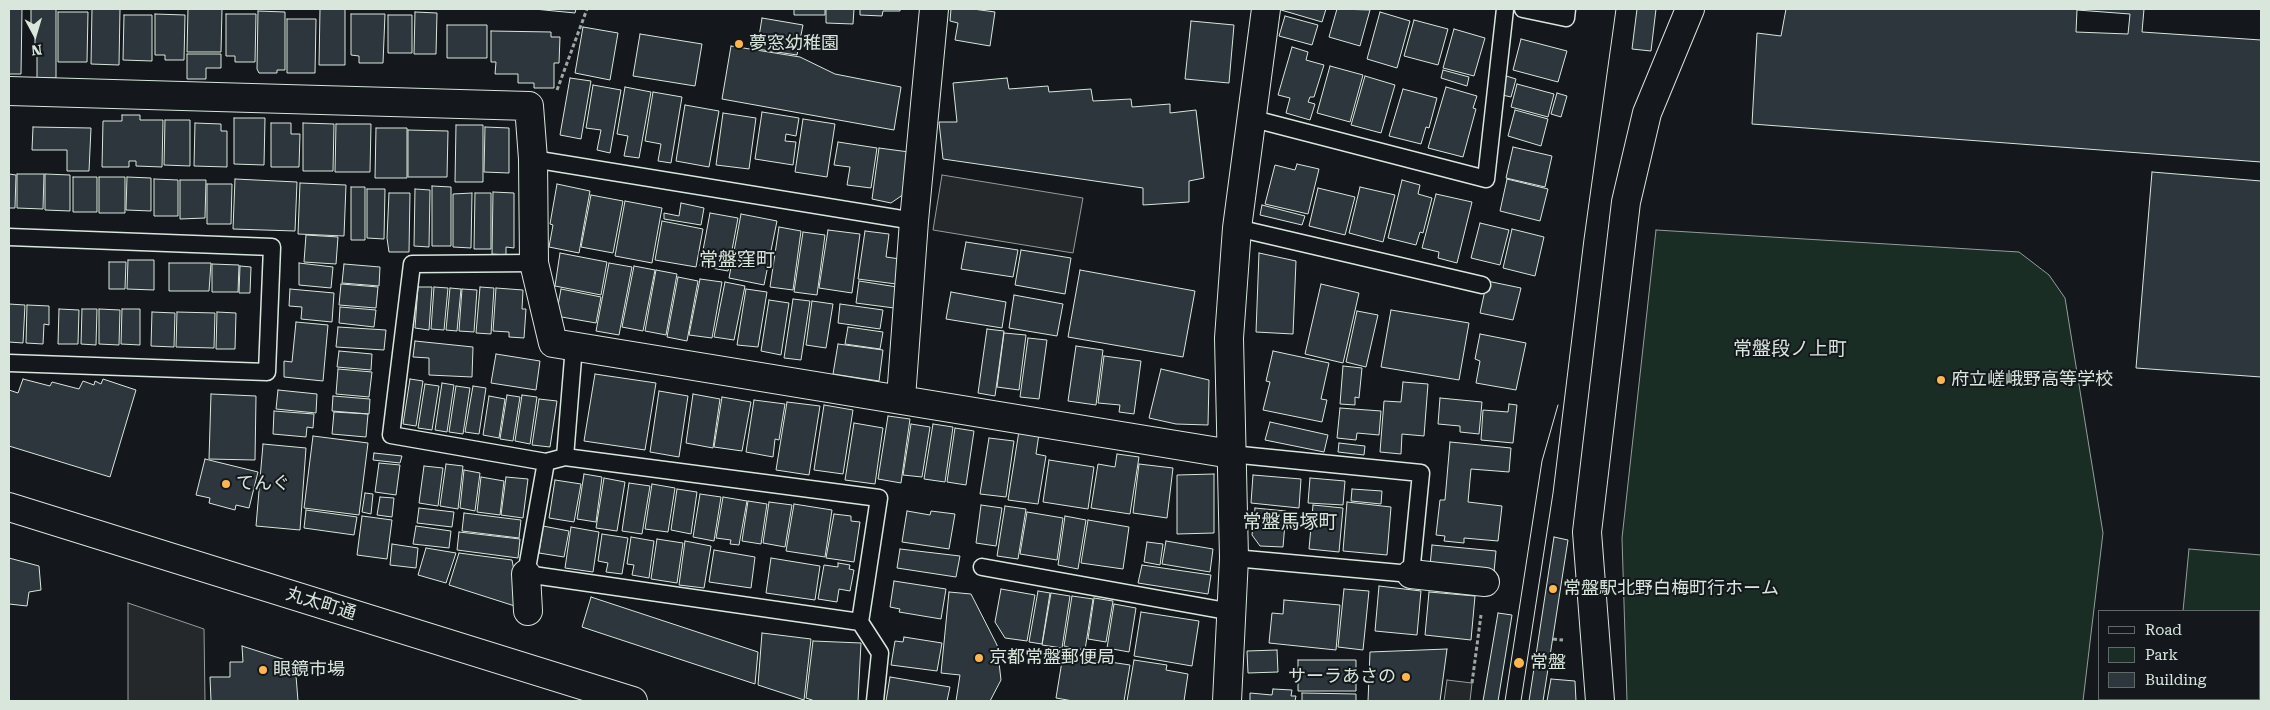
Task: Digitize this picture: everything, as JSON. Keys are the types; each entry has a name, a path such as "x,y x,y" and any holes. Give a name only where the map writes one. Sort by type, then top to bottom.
{"street":[{"path":"901,398 914,221 934,9"},
{"path":"1228,701 1234,558 1230,454 1229,338 1237,228 1250,118 1266,9"},
{"path":"1600,701 1587,532 1626,202 1647,113 1690,9"},
{"path":"9,91 529,106 533,159 534,263 553,343 901,398 1230,454"},
{"name":"丸太町通","path":"9,507 633,701"},
{"path":"526,574 528,611"},
{"path":"1411,574 1485,582"}],"lane":[{"path":"1250,118 1486,178 1505,9"},
{"path":"1523,9 1566,18 1567,9"},
{"path":"533,159 914,221"},
{"path":"1237,228 1482,285"},
{"path":"9,237 272,247 267,372 9,363"},
{"path":"534,263 412,264 391,435 546,462 566,457 879,498 860,622 880,653 875,701"},
{"path":"566,457 574,346"},
{"path":"1230,454 1421,473 1411,574 1234,558"},
{"path":"546,462 526,574 860,622"},
{"path":"982,567 1232,612"}],"path":[{"path":"529,106 547,99 559,89 586,9"},
{"path":"1472,683 1485,582"}],"green space":[{"path":"1656,230 2019,252 2049,275 2065,298 2103,533 2083,701 1627,701 1622,538"},
{"path":"2189,549 2261,555 2261,701 2175,701 2260,700 2260,610 2183,610"}],"shaded area":[{"path":"942,175 1083,198 1073,253 933,230"},
{"path":"128,603 204,629 205,701 128,701"},
{"path":"1447,680 1472,683 1470,701 1444,701"}],"building":[{"path":"9,9 22,9 21,74 9,74"},
{"path":"31,9 56,9 56,78 37,78 37,46 35,46 35,30 31,30"},
{"path":"92,9 120,9 119,65 91,64"},
{"path":"188,9 222,9 221,52 187,52"},
{"path":"320,9 345,9 345,65 319,65"},
{"path":"534,9 576,9 575,13"},
{"path":"794,9 825,9 825,15 794,15"},
{"path":"826,9 854,9 853,24 826,23"},
{"path":"860,9 900,9 900,11 883,11 882,16 860,15"},
{"path":"951,9 995,12 990,46 955,40 958,23 950,21"},
{"path":"1281,9 1326,9 1322,22"},
{"path":"1337,9 1370,10 1360,46 1329,37"},
{"path":"1637,9 1656,9 1651,51 1632,49"},
{"path":"1786,9 2144,9 2142,32 2261,40 2261,162 1752,124 1757,33 1781,36","holes":["2077,10 2130,14 2128,34 2076,32"]},
{"path":"258,11 285,12 285,70 277,70 277,73 259,73 257,69"},
{"path":"58,12 88,12 87,62 58,62"},
{"path":"415,12 437,13 436,54 414,54"},
{"path":"1380,12 1410,21 1397,68 1367,59"},
{"path":"155,14 185,15 184,60 165,60 165,55 155,55"},
{"path":"226,14 256,14 255,62 235,62 235,56 226,56"},
{"path":"351,14 385,14 383,63 359,63 359,56 351,55"},
{"path":"124,15 152,15 152,61 123,60"},
{"path":"388,15 412,15 412,53 388,53"},
{"path":"1285,16 1318,25 1312,45 1279,36"},
{"path":"762,18 803,25 797,55 757,49"},
{"path":"287,19 316,19 315,73 287,73"},
{"path":"1414,20 1448,29 1438,65 1404,56"},
{"path":"1191,21 1234,25 1229,83 1185,79"},
{"path":"447,25 487,25 487,58 447,58"},
{"path":"583,27 618,33 610,80 575,73"},
{"path":"1454,29 1485,38 1474,76 1443,68"},
{"path":"491,31 551,32 551,37 560,37 559,63 554,63 554,88 534,88 534,83 518,83 518,74 495,74 496,62 491,62"},
{"path":"640,34 702,44 695,86 633,76"},
{"path":"1521,39 1567,51 1558,82 1513,70"},
{"path":"731,46 800,57 835,74 901,87 894,130 722,99"},
{"path":"1292,47 1308,52 1306,60 1324,65 1314,97 1310,97 1308,102 1315,104 1310,120 1286,113 1290,98 1278,95"},
{"path":"187,54 221,54 221,68 206,68 206,79 187,79"},
{"path":"1330,66 1363,75 1350,122 1317,113"},
{"path":"1443,70 1469,77 1467,86 1441,78"},
{"path":"1503,75 1516,79 1511,97 1498,94"},
{"path":"1365,76 1395,85 1381,133 1351,125"},
{"path":"570,78 591,81 581,139 560,135"},
{"path":"1007,78 1009,89 1048,86 1049,92 1091,89 1093,101 1131,99 1132,107 1170,104 1170,113 1196,110 1204,178 1189,181 1189,202 1143,205 1143,188 943,159 939,122 957,122 953,83"},
{"path":"1517,84 1554,94 1548,117 1511,107"},
{"path":"593,85 621,90 610,153 597,150 601,130 586,128"},
{"path":"625,87 651,92 639,158 624,156 628,136 617,134"},
{"path":"1446,87 1477,96 1473,108 1476,109 1463,157 1428,148"},
{"path":"1403,89 1437,98 1429,128 1426,127 1421,144 1389,136"},
{"path":"653,92 682,97 671,163 658,161 661,144 645,141"},
{"path":"1557,93 1567,96 1561,117 1551,114"},
{"path":"685,105 719,111 709,167 676,161"},
{"path":"1515,110 1548,119 1541,146 1508,136"},
{"path":"762,112 799,118 796,136 786,134 785,141 796,142 793,165 755,159"},
{"path":"723,113 756,118 749,169 716,165"},
{"path":"122,115 140,115 140,120 163,120 162,167 136,166 136,161 129,161 129,167 102,167 103,121 122,121"},
{"path":"234,118 265,118 264,165 234,164"},
{"path":"803,119 835,124 827,177 795,172"},
{"path":"165,120 190,120 190,166 164,165"},
{"path":"195,123 221,124 221,131 227,131 227,167 194,166"},
{"path":"271,123 291,123 291,134 300,134 299,167 271,167"},
{"path":"303,123 334,124 333,171 303,171"},
{"path":"336,124 371,124 370,172 335,172"},
{"path":"456,125 483,125 483,182 455,182"},
{"path":"33,127 91,128 89,171 67,171 67,150 32,150"},
{"path":"485,127 509,128 509,173 484,172"},
{"path":"376,128 407,128 407,178 375,178"},
{"path":"408,130 448,131 447,177 408,177"},
{"path":"838,142 877,148 871,188 847,185 850,167 834,165"},
{"path":"1513,147 1552,156 1545,187 1506,178"},
{"path":"879,148 909,152 904,194 891,203 872,199"},
{"path":"1297,164 1319,169 1308,214 1265,204 1275,165 1295,170"},
{"path":"2152,172 2261,181 2261,377 2136,368"},
{"path":"9,174 16,175 15,208 9,208"},
{"path":"17,174 44,174 43,209 17,208"},
{"path":"45,174 70,175 70,211 45,210"},
{"path":"73,177 97,177 97,212 73,212"},
{"path":"99,177 125,177 125,213 99,213"},
{"path":"127,177 151,178 151,211 126,210"},
{"path":"154,179 178,180 178,216 154,216"},
{"path":"235,179 297,182 295,231 233,229"},
{"path":"1507,179 1548,189 1540,221 1500,211"},
{"path":"180,180 206,180 205,218 180,219"},
{"path":"1402,180 1420,185 1418,194 1432,198 1423,233 1420,232 1416,245 1388,238"},
{"path":"300,183 346,185 344,236 298,234"},
{"path":"207,184 232,184 231,224 207,224"},
{"path":"557,184 590,191 579,253 549,247 553,225 550,224"},
{"path":"432,186 451,187 451,246 432,246"},
{"path":"351,187 365,187 365,240 351,240"},
{"path":"1360,187 1395,195 1383,242 1349,233"},
{"path":"1318,188 1355,197 1345,235 1309,226"},
{"path":"367,189 385,189 384,239 367,238"},
{"path":"415,189 430,190 429,247 414,246"},
{"path":"493,192 514,193 514,248 506,247 506,255 492,254"},
{"path":"389,193 410,193 409,252 389,252 387,238"},
{"path":"472,193 471,248 453,247 453,194"},
{"path":"475,193 491,193 491,249 474,249"},
{"path":"1436,194 1472,202 1457,263 1438,258 1439,252 1422,248"},
{"path":"591,195 623,201 613,253 581,247"},
{"path":"625,201 662,208 652,263 615,256"},
{"path":"681,203 704,208 701,225 664,219 664,213 679,216"},
{"path":"1262,205 1305,216 1302,225 1260,215"},
{"path":"710,213 738,218 728,271 700,266"},
{"path":"741,214 777,221 764,285 729,278"},
{"path":"662,221 703,229 696,267 655,260"},
{"path":"1480,223 1509,230 1500,265 1471,258"},
{"path":"779,227 801,231 793,290 770,287"},
{"path":"1512,229 1544,237 1535,276 1503,268"},
{"path":"828,230 860,234 852,293 819,288"},
{"path":"865,231 889,234 886,257 900,259 896,284 858,279"},
{"path":"803,232 825,235 817,295 794,292"},
{"path":"306,235 338,237 336,264 304,262"},
{"path":"966,242 1018,250 1013,277 961,269"},
{"path":"1021,250 1071,258 1065,294 1015,285"},
{"path":"560,253 607,262 601,295 555,286"},
{"path":"1259,253 1296,261 1293,334 1256,332"},
{"path":"128,260 154,260 154,290 127,289"},
{"path":"109,262 126,262 125,289 109,289"},
{"path":"169,263 211,263 209,291 169,291"},
{"path":"299,263 333,267 331,288 299,285"},
{"path":"609,263 632,267 619,335 596,331"},
{"path":"212,264 239,265 238,292 212,292"},
{"path":"344,264 380,267 379,286 342,283"},
{"path":"240,266 251,267 250,293 239,293"},
{"path":"634,266 655,270 643,331 622,327"},
{"path":"656,270 677,274 666,335 645,331"},
{"path":"1080,270 1195,291 1183,357 1068,337"},
{"path":"678,277 698,281 687,341 667,337"},
{"path":"700,279 722,282 712,338 689,335"},
{"path":"859,281 897,287 894,308 856,303"},
{"path":"1487,281 1521,288 1513,320 1480,313"},
{"path":"725,282 745,286 734,340 714,337"},
{"path":"341,284 378,287 376,308 339,305"},
{"path":"1321,284 1359,293 1343,363 1305,354"},
{"path":"418,287 432,287 429,330 415,328"},
{"path":"434,287 448,288 444,330 431,329"},
{"path":"480,287 494,288 491,334 476,333"},
{"path":"450,288 461,289 457,331 446,330"},
{"path":"496,288 523,290 522,309 526,309 524,338 509,337 509,332 493,331"},
{"path":"290,289 334,293 332,322 301,319 302,307 289,306"},
{"path":"462,289 477,290 474,332 459,331"},
{"path":"561,289 601,297 596,323 556,316"},
{"path":"746,289 767,292 758,347 737,345"},
{"path":"951,292 1006,302 1002,328 946,319"},
{"path":"1014,295 1063,304 1057,336 1009,328"},
{"path":"793,299 810,301 801,360 784,358"},
{"path":"769,300 789,303 781,355 761,351"},
{"path":"812,301 833,304 826,348 806,345"},
{"path":"9,304 25,305 23,343 9,342"},
{"path":"840,304 883,310 880,329 838,323"},
{"path":"27,305 49,306 49,325 44,324 43,344 26,343"},
{"path":"340,307 376,310 374,327 339,323"},
{"path":"59,309 79,310 78,344 58,344"},
{"path":"82,309 97,309 96,345 81,344"},
{"path":"99,309 120,310 119,345 99,344"},
{"path":"122,309 140,309 140,345 121,344"},
{"path":"1391,310 1469,323 1459,380 1381,367"},
{"path":"1357,311 1378,315 1366,367 1346,362"},
{"path":"152,312 175,313 174,347 151,346"},
{"path":"177,312 215,313 214,348 176,347"},
{"path":"217,312 236,313 235,349 216,349"},
{"path":"296,322 328,325 323,381 284,377 284,361 292,362"},
{"path":"338,327 386,330 384,350 336,347"},
{"path":"848,327 883,332 880,349 845,344"},
{"path":"987,329 1004,331 995,396 978,393"},
{"path":"1004,333 1026,335 1019,390 997,387"},
{"path":"1480,334 1526,343 1516,390 1476,383 1480,361 1475,359"},
{"path":"1028,338 1047,340 1039,399 1020,397"},
{"path":"415,341 473,347 472,377 429,375 429,358 413,357"},
{"path":"838,344 883,350 879,381 833,374"},
{"path":"1076,346 1103,350 1096,405 1068,401"},
{"path":"339,351 372,354 371,370 337,367"},
{"path":"1273,351 1329,363 1321,399 1327,400 1322,422 1263,410 1270,382 1266,381"},
{"path":"496,354 540,361 536,390 491,383"},
{"path":"1104,356 1141,361 1134,414 1119,412 1120,405 1098,403"},
{"path":"1343,366 1362,368 1359,398 1355,397 1355,405 1340,404"},
{"path":"338,369 372,372 369,397 336,394"},
{"path":"1161,369 1209,380 1208,425 1176,424 1149,418"},
{"path":"595,374 656,383 645,450 584,441"},
{"path":"23,379 50,386 52,382 79,389 83,381 94,385 95,381 101,384 103,379 136,390 110,477 9,446 9,390 18,393"},
{"path":"410,379 423,381 416,426 403,424"},
{"path":"1403,382 1428,384 1424,436 1402,434 1401,454 1380,452 1384,401 1401,402"},
{"path":"442,383 454,385 447,432 435,430"},
{"path":"425,384 439,386 432,430 418,428"},
{"path":"456,386 470,388 463,434 449,432"},
{"path":"473,386 486,388 479,434 465,432"},
{"path":"278,390 317,394 316,413 276,409"},
{"path":"659,391 688,396 679,457 650,452"},
{"path":"211,394 256,396 255,460 209,459"},
{"path":"693,394 720,399 713,448 686,443"},
{"path":"507,395 520,397 513,441 500,439"},
{"path":"522,395 537,397 530,444 515,441"},
{"path":"333,396 370,399 369,414 332,411"},
{"path":"489,396 505,399 499,438 483,435"},
{"path":"722,397 751,402 742,451 714,447"},
{"path":"1440,398 1482,402 1479,434 1460,432 1460,426 1438,424"},
{"path":"539,399 557,401 550,447 532,445"},
{"path":"754,400 785,404 779,440 775,439 773,457 746,452"},
{"path":"787,402 820,406 809,475 776,470"},
{"path":"1509,404 1517,405 1513,443 1481,440 1483,410 1508,412"},
{"path":"824,405 853,410 843,474 814,470"},
{"path":"1340,408 1381,411 1379,435 1357,433 1356,440 1337,438"},
{"path":"274,411 314,414 313,428 307,427 306,437 273,434"},
{"path":"334,412 368,414 366,437 332,434"},
{"path":"888,416 910,419 901,483 878,479"},
{"path":"1270,422 1328,435 1324,452 1265,440"},
{"path":"854,423 883,428 875,484 845,480"},
{"path":"911,424 930,427 922,477 903,475"},
{"path":"933,424 953,427 945,482 924,479"},
{"path":"955,428 974,431 966,485 947,482"},
{"path":"1019,431 1039,434 1036,454 1046,456 1038,504 1008,500"},
{"path":"313,436 368,443 359,515 304,508"},
{"path":"989,438 1014,441 1006,497 980,494"},
{"path":"1450,442 1511,448 1509,472 1471,469 1468,502 1502,506 1498,541 1464,538 1464,543 1444,541 1445,536 1436,535 1440,500 1445,500"},
{"path":"1339,443 1365,446 1364,455 1338,452"},
{"path":"263,444 306,448 300,530 256,526"},
{"path":"374,453 402,456 400,463 373,460"},
{"path":"1117,454 1139,457 1130,514 1091,508 1098,464 1115,467"},
{"path":"205,459 258,472 249,508 236,505 235,510 209,503 210,498 196,495"},
{"path":"1049,460 1094,467 1088,509 1043,502"},
{"path":"379,463 400,465 396,495 375,492"},
{"path":"446,464 463,466 458,509 440,506"},
{"path":"1139,464 1173,468 1167,518 1133,513"},
{"path":"424,466 443,468 438,506 419,503"},
{"path":"464,470 480,473 475,511 460,508"},
{"path":"584,474 602,477 596,522 577,519"},
{"path":"1214,474 1214,533 1177,534 1177,475"},
{"path":"1253,475 1301,479 1299,508 1251,503"},
{"path":"481,477 504,481 500,515 477,512"},
{"path":"506,477 528,479 523,518 501,515"},
{"path":"604,478 625,482 617,531 596,528"},
{"path":"1310,478 1345,481 1343,505 1308,503"},
{"path":"555,480 581,484 574,522 549,518"},
{"path":"629,483 650,486 642,534 622,531"},
{"path":"652,484 675,488 668,532 645,529"},
{"path":"677,489 697,492 691,534 671,530"},
{"path":"1352,489 1382,491 1381,504 1351,501"},
{"path":"365,493 373,494 371,514 362,512"},
{"path":"700,494 721,497 714,541 693,537"},
{"path":"380,497 394,498 392,517 377,515"},
{"path":"723,497 747,501 739,545 730,544 731,540 716,538"},
{"path":"748,501 767,504 761,544 742,541"},
{"path":"769,502 792,505 785,547 763,543"},
{"path":"1347,502 1391,507 1387,555 1343,551"},
{"path":"794,504 832,510 825,557 786,551"},
{"path":"981,505 1002,508 996,546 976,543"},
{"path":"1313,505 1343,508 1339,552 1309,549"},
{"path":"1005,506 1026,509 1018,559 997,556"},
{"path":"419,508 454,512 452,527 417,523"},
{"path":"1255,508 1286,511 1283,547 1260,546 1252,535"},
{"path":"306,510 357,517 354,535 304,528"},
{"path":"907,511 930,515 931,511 955,514 949,549 902,542"},
{"path":"1027,512 1063,518 1057,560 1020,554"},
{"path":"464,513 521,520 519,538 462,531"},
{"path":"834,514 851,516 851,521 860,522 854,562 826,558"},
{"path":"362,516 392,520 387,559 357,555"},
{"path":"1065,516 1086,520 1078,569 1058,565"},
{"path":"1088,520 1129,527 1123,569 1081,563"},
{"path":"416,526 451,531 449,548 413,544"},
{"path":"543,526 569,531 564,557 539,553"},
{"path":"571,527 599,532 593,572 565,568"},
{"path":"459,532 520,539 518,558 457,550"},
{"path":"602,534 628,538 622,574 606,572 608,563 598,561"},
{"path":"631,537 654,541 649,578 632,575 634,565 627,564"},
{"name":"常盤駅北野白梅町行ホーム","path":"1554,537 1568,540 1543,701 1529,701"},
{"path":"657,539 683,543 677,583 651,579"},
{"path":"685,541 711,546 704,588 679,585"},
{"path":"1166,541 1213,549 1210,572 1162,564"},
{"path":"1147,542 1163,544 1160,565 1144,562"},
{"path":"392,544 418,548 416,568 390,565"},
{"path":"1432,545 1496,551 1494,572 1430,566"},
{"path":"426,548 456,553 446,583 418,575"},
{"path":"900,549 960,556 956,577 897,568"},
{"path":"714,550 755,557 751,588 709,582"},
{"path":"459,553 512,560 521,608 449,585"},
{"path":"9,558 39,566 41,590 29,592 27,606 9,604"},
{"path":"771,558 820,566 815,600 766,593"},
{"path":"838,563 850,565 849,569 854,570 850,591 839,589 837,602 818,599 824,565 838,567"},
{"path":"1142,565 1211,575 1208,594 1138,583"},
{"path":"894,581 946,589 941,619 899,612 900,609 890,607"},
{"path":"1379,586 1421,591 1417,635 1375,631"},
{"path":"1001,589 1035,595 1027,641 1005,638 995,622"},
{"path":"1344,589 1369,591 1363,650 1338,647"},
{"path":"1038,591 1050,593 1042,644 1029,642"},
{"path":"949,592 971,594 997,645 1001,680 990,701 956,701 960,675 941,673"},
{"path":"1429,592 1475,596 1471,640 1425,635"},
{"path":"1051,593 1070,596 1062,648 1042,645"},
{"path":"1072,596 1093,599 1085,650 1064,646"},
{"path":"591,597 758,652 755,684 582,627"},
{"path":"1094,598 1113,601 1106,642 1088,639"},
{"path":"1284,600 1340,605 1336,650 1269,643 1272,613 1283,614"},
{"path":"1114,604 1136,608 1129,652 1107,648"},
{"path":"1141,612 1199,621 1192,666 1134,656"},
{"path":"1498,613 1512,615 1498,701 1483,701"},
{"path":"762,633 811,639 804,700 758,685"},
{"path":"904,637 942,643 937,671 891,665 895,641 903,642"},
{"path":"813,641 861,643 858,701 815,701 806,698"},
{"name":"眼鏡市場","path":"242,646 295,663 298,701 211,701 210,677 230,677 230,662 243,662"},
{"name":"サーラあさの","path":"1447,649 1440,701 1368,701 1370,652"},
{"path":"1277,650 1278,672 1248,673 1247,651"},
{"path":"1063,655 1130,665 1124,701 1073,701 1056,698"},
{"path":"1134,660 1167,665 1166,670 1188,674 1184,701 1127,701"},
{"path":"1298,660 1356,660 1356,691 1298,691"},
{"path":"890,677 950,687 947,701 886,701"},
{"path":"1551,679 1575,681 1576,701 1547,701"},
{"path":"1273,689 1292,690 1291,696 1296,696 1295,701 1250,701 1250,693 1272,695"},
{"path":"1302,693 1356,694 1356,701 1302,701"}],"tram line":[{"path":"1521,701 1553,493 1584,239 1616,9"},
{"path":"1505,701 1542,461 1558,405"}],"place":[{"name":"夢窓幼稚園","path":"739,44"},
{"name":"府立嵯峨野高等学校","path":"1941,380"},
{"name":"てんぐ","path":"226,484"},
{"name":"常盤駅北野白梅町行ホーム","path":"1553,589"},
{"name":"京都常盤郵便局","path":"979,658"},
{"name":"常盤","path":"1519,663"},
{"name":"眼鏡市場","path":"263,670"},
{"name":"サーラあさの","path":"1406,677"}],"district":[{"name":"常盤窪町","path":"737,260"},
{"name":"常盤段ノ上町","path":"1790,349"},
{"name":"常盤馬塚町","path":"1290,522"}]}
